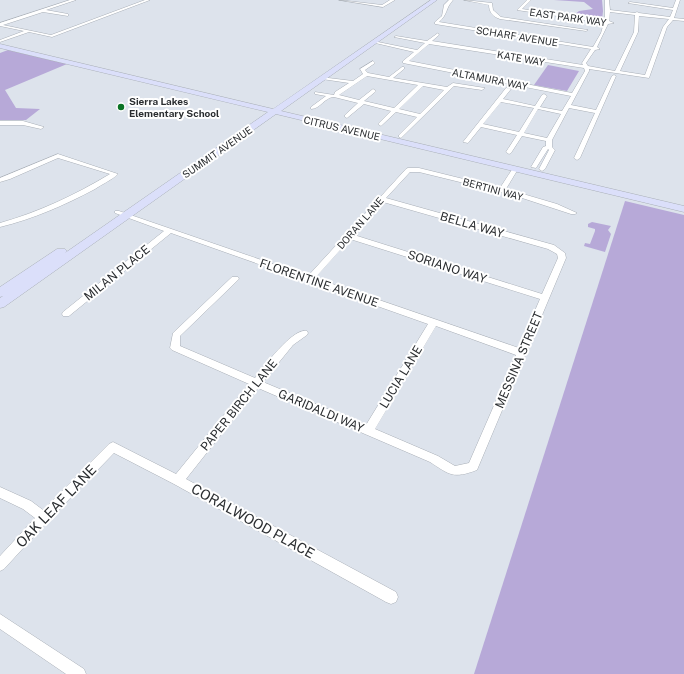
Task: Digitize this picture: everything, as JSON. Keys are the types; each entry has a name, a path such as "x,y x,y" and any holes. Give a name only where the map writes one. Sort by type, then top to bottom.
{"main road":[{"name":"SUMMIT AVENUE","path":"0,304 122,214 427,0"},
{"name":"SUMMIT AVENUE","path":"273,109 324,77 434,0"},
{"name":"CITRUS AVENUE","path":"0,41 515,169 684,209"},
{"name":"CITRUS AVENUE","path":"0,46 273,109 401,136 684,202"},
{"name":"SUMMIT AVENUE","path":"0,292 122,214"}],"street":[{"path":"0,25 74,0"},
{"path":"96,0 105,2"},
{"path":"0,25 51,36 148,0"},
{"path":"341,0 383,6 393,0"},
{"name":"SCHARF AVENUE","path":"451,0 446,5 446,14 436,23 596,49"},
{"path":"466,0 491,4 491,10 497,17 586,30"},
{"path":"530,0 534,0 523,11 519,8 530,0"},
{"path":"607,0 611,11"},
{"path":"538,168 544,158 552,150 549,147 549,140 587,71 586,67 591,65 596,49 610,23 611,0"},
{"path":"672,18 678,0"},
{"path":"630,3 674,9"},
{"path":"43,10 67,15"},
{"name":"EAST PARK WAY","path":"523,11 610,23"},
{"path":"611,11 684,20"},
{"path":"577,158 636,32 637,14"},
{"path":"557,26 564,17"},
{"name":"KATE WAY","path":"396,37 647,78 665,27 672,18"},
{"path":"0,41 29,31"},
{"path":"373,42 417,51 438,34"},
{"name":"ALTAMURA WAY","path":"417,51 406,60 406,63 573,95"},
{"path":"373,62 362,70 366,74 447,89"},
{"path":"390,78 402,68"},
{"path":"336,96 352,82 366,74"},
{"path":"324,77 352,82"},
{"path":"381,124 422,84"},
{"path":"401,136 453,84 482,88"},
{"path":"466,142 508,89"},
{"path":"347,116 373,91"},
{"path":"317,93 336,96 420,116"},
{"path":"314,108 329,96"},
{"path":"509,152 544,96"},
{"path":"499,100 564,113"},
{"path":"568,106 598,112"},
{"path":"0,123 24,123 41,127"},
{"path":"479,125 549,140"},
{"path":"0,180 58,156 115,174 59,206 0,225"},
{"name":"BERTINI WAY","path":"413,169 551,204 573,213"},
{"name":"DORAN LANE","path":"310,280 403,174 413,169"},
{"path":"502,191 515,169"},
{"name":"BELLA WAY","path":"381,199 551,247 561,253"},
{"name":"FLORENTINE AVENUE","path":"122,214 522,353"},
{"name":"MILAN PLACE","path":"66,314 169,231"},
{"name":"SORIANO WAY","path":"349,236 544,298"},
{"name":"MESSINA STREET","path":"474,467 562,258 561,253"},
{"name":"GARIDALDI WAY","path":"235,279 176,335 175,348 434,459 454,471 474,467"},
{"name":"LUCIA LANE","path":"368,431 433,323"},
{"name":"PAPER BIRCH LANE","path":"178,480 290,343 304,334"},
{"name":"CORALWOOD PLACE","path":"113,447 178,480 391,597"},
{"name":"OAK LEAF LANE","path":"0,565 44,517 113,447"},
{"path":"0,492 26,505 44,517"},
{"path":"0,621 79,674"}],"shaded area":[{"path":"554,0 602,0 602,20 573,16 579,11 593,9 584,2"},
{"path":"8,50 67,64 5,90 16,108 40,109 26,120 0,120 0,53"},
{"path":"548,65 579,71 567,91 534,85"},
{"path":"625,201 684,215 684,674 474,674"},
{"path":"592,222 611,226 608,230 611,234 605,252 584,246 585,243 590,244 595,231 595,229 588,227 588,224"}],"place":[{"name":"Sierra Lakes Elementary School","path":"121,107"}]}
